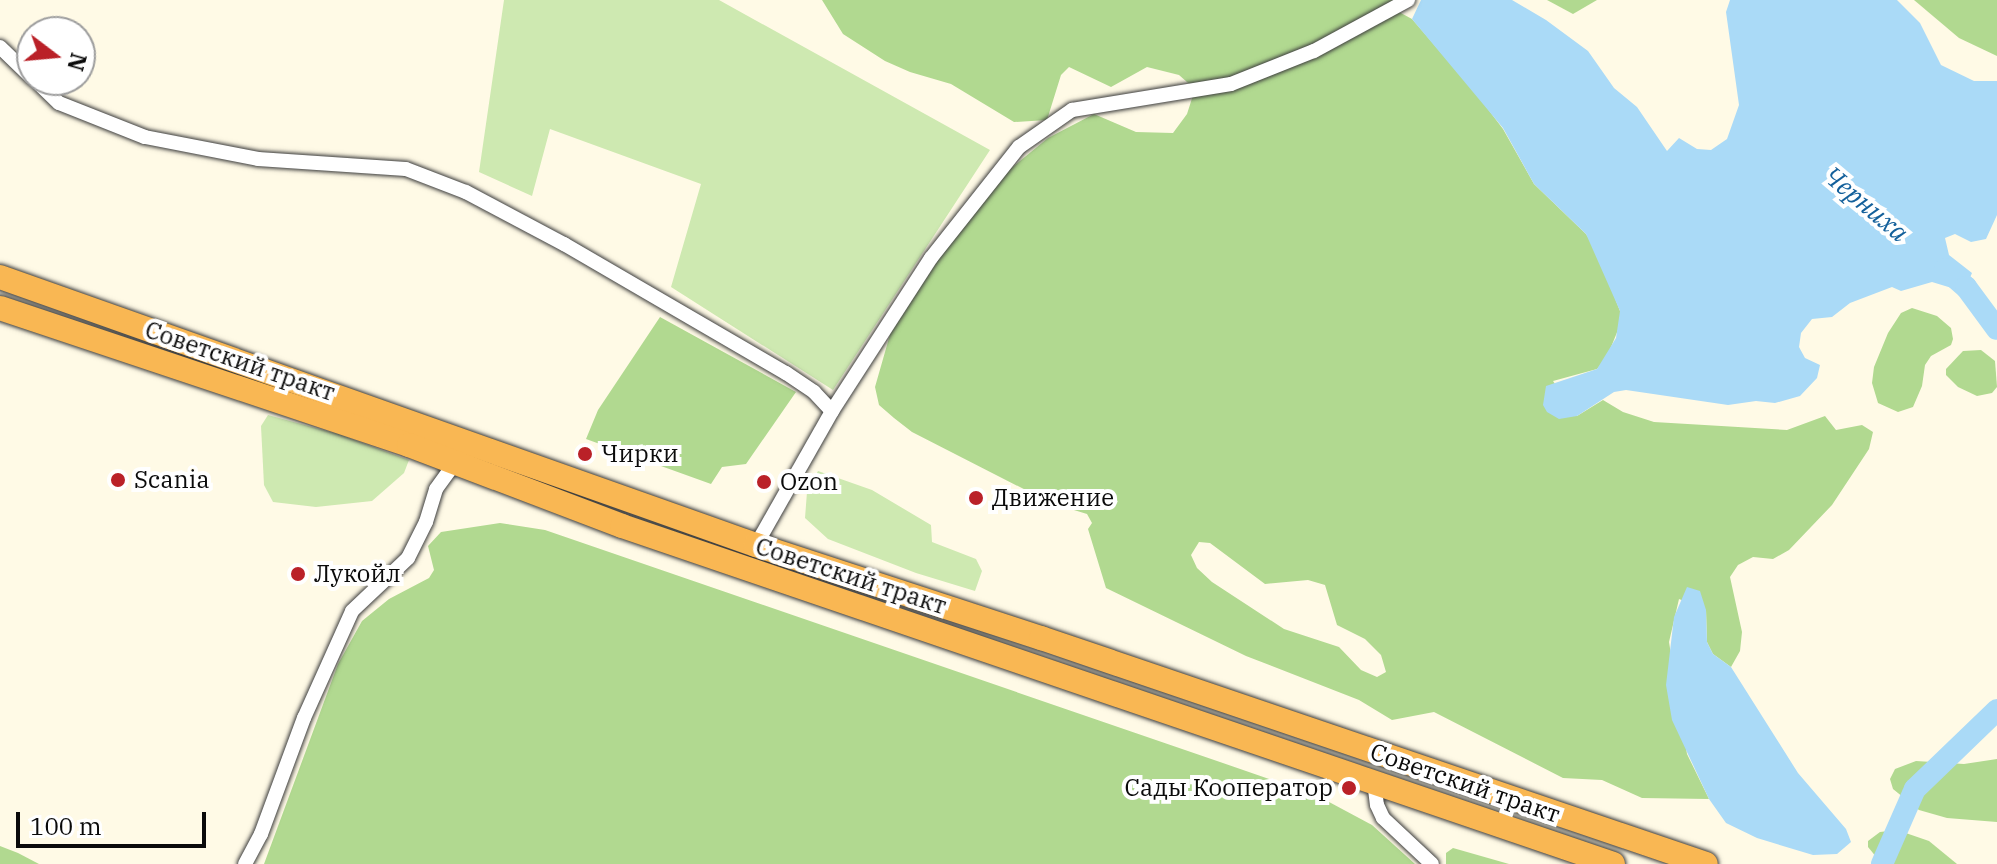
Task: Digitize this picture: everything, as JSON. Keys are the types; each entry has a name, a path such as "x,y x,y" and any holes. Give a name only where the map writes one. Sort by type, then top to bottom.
{"highway":[{"name":"Советский тракт","path":"0,277 756,545 1056,643 1706,864"},
{"name":"Советский тракт","path":"0,308 455,463 622,526 1613,864"}],"street":[{"path":"756,545 832,411 931,258 1019,147 1072,110 1231,84 1314,51 1408,0"},
{"path":"0,47 16,63"},
{"path":"51,96 59,103 145,137 258,159 406,169 466,192 564,244 786,373 814,392 832,411"},
{"path":"245,864 261,834 304,718 352,611 408,558 426,522 436,489 455,463"},
{"path":"1374,781 1377,805 1383,818 1432,864"}],"green space":[{"path":"504,0 719,0 990,150 833,390 671,287 701,184 550,129 532,196 479,172"},
{"path":"822,0 1395,0 1399,12 1412,19 1503,129 1534,184 1586,234 1596,250 1620,311 1620,325 1607,357 1597,369 1553,381 1577,416 1603,400 1623,412 1654,422 1787,430 1825,416 1836,430 1862,425 1873,432 1869,449 1832,505 1789,550 1773,559 1753,557 1738,565 1730,577 1742,632 1740,651 1731,667 1713,654 1707,642 1706,610 1679,599 1669,642 1687,754 1709,799 1642,798 1602,780 1563,778 1434,712 1392,720 1359,700 1246,656 1106,588 1088,529 1092,523 1087,514 1051,503 912,432 879,405 875,387 891,331 948,245 1009,170 1048,138 1094,114 1136,132 1173,133 1187,114 1195,89 1179,75 1147,67 1111,87 1069,67 1061,75 1047,120 1014,122 951,84 885,61 843,34","holes":["1199,542 1210,543 1265,584 1308,580 1325,585 1337,625 1365,639 1381,655 1386,672 1377,677 1361,670 1339,647 1284,629 1212,582 1197,568 1191,555"]},
{"path":"1547,0 1597,0 1573,14"},
{"path":"1914,0 1997,0 1997,56 1959,38"},
{"path":"1912,308 1937,316 1951,328 1953,339 1951,345 1931,356 1925,365 1922,386 1913,407 1898,412 1878,403 1872,383 1874,367 1888,333 1901,313"},
{"path":"660,317 796,392 746,464 722,467 711,484 586,439 598,410"},
{"path":"1981,350 1995,361 1997,387 1992,393 1977,396 1958,387 1946,375 1946,369 1963,351"},
{"path":"268,415 338,434 409,460 404,473 372,501 316,507 273,502 264,485 261,426"},
{"path":"818,471 872,490 931,525 932,542 976,559 982,571 975,591 916,573 828,539 805,518 807,492"},
{"path":"500,523 545,530 1316,795 1372,825 1415,864 264,864 338,664 362,621 389,599 429,578 434,570 428,546 441,532"},
{"path":"1997,759 1997,822 1947,818 1919,810 1893,789 1890,779 1895,769 1916,761 1964,764"},
{"path":"1897,830 1929,841 1957,864 1882,864 1868,847 1868,841 1880,832"},
{"path":"0,846 18,853 39,864 0,864"},
{"path":"1453,848 1509,864 1446,864 1446,853"}],"water":[{"path":"1421,0 1512,0 1546,20 1588,51 1614,88 1637,107 1667,151 1679,138 1697,149 1711,150 1727,139 1739,105 1726,12 1730,0 1897,0 1920,23 1941,65 1974,81 1997,81 1997,215 1986,239 1971,242 1955,234 1945,238 1949,255 1972,273 1966,287 1955,289 1932,282 1901,291 1892,287 1850,303 1832,317 1812,319 1801,333 1799,347 1805,358 1820,365 1817,378 1800,396 1775,403 1756,401 1728,405 1626,390 1614,392 1577,416 1559,419 1547,412 1543,405 1546,386 1597,369 1616,338 1620,311 1586,234 1534,184 1503,128 1412,19"},
{"path":"1687,587 1700,591 1706,610 1707,642 1713,654 1731,667 1798,773 1846,829 1851,842 1837,854 1813,855 1757,838 1726,823 1709,799 1672,720 1666,685 1674,617"}],"waterway":[{"name":"Черниха","path":"1945,269 1966,287 1997,329"},
{"name":"Черниха","path":"1882,864 1915,789 1997,710"}],"place":[{"name":"Чирки","path":"585,454"},
{"name":"Scania","path":"118,480"},
{"name":"Ozon","path":"764,482"},
{"name":"Движение","path":"976,498"},
{"name":"Лукойл","path":"298,574"},
{"name":"Сады Кооператор","path":"1349,788"}]}
